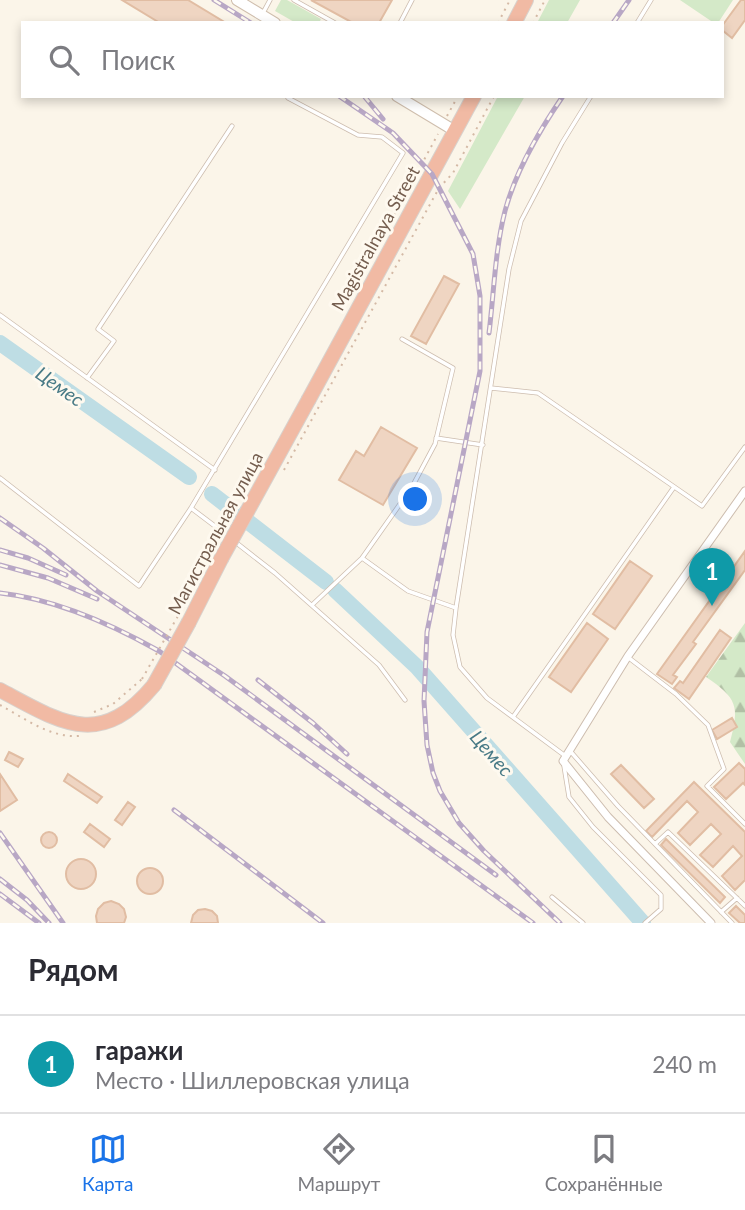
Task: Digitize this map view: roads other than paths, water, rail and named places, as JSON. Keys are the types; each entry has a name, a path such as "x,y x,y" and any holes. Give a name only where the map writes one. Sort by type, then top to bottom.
{"highway":[{"path":"515,21 525,0"},
{"name":"Magistralnaya Street","path":"309,399 436,167 449,128 472,98"},
{"name":"Магистральная улица","path":"0,690 57,720 82,726 103,723 138,704 183,619 221,559 309,399"}],"street":[{"path":"237,0 252,4 272,21"},
{"path":"400,98 449,128"},
{"path":"711,923 608,817 566,756 628,656 745,491"}],"lane":[{"path":"262,15 270,0"},
{"path":"293,0 331,21"},
{"path":"401,21 412,0"},
{"path":"638,21 651,0"},
{"path":"0,478 139,586 215,470 403,153 382,137 358,135 288,98"},
{"path":"590,98 521,220 509,269 453,635 460,667 487,698 566,756 732,923"},
{"path":"87,378 114,341 98,328 232,126"},
{"path":"0,315 215,470"},
{"path":"312,606 362,558 412,487 436,438 453,368 402,339"},
{"path":"491,388 538,393 702,506 745,447"},
{"path":"436,438 482,445"},
{"path":"513,718 674,487"},
{"path":"191,508 275,573 379,665 405,700"},
{"path":"362,558 408,591 456,608"},
{"path":"628,656 676,694 708,725 724,769 707,786 745,824"},
{"path":"566,756 569,797 593,827 661,895 661,909 645,923"},
{"path":"654,844 668,832 745,906"},
{"path":"552,897 583,923"},
{"path":"721,912 737,898"}],"waterway":[{"name":"Цемес","path":"0,343 189,477"},
{"name":"Цемес","path":"212,494 326,582"},
{"name":"Цемес","path":"335,590 417,667 643,923"}],"railway":[{"path":"214,0 248,21"},
{"path":"614,21 629,0"},
{"path":"342,98 393,133 432,174 473,254 480,296 480,371 427,632 424,701 427,745 440,791 459,823 484,851 560,923"},
{"path":"366,98 383,119"},
{"path":"489,333 495,271 505,211 529,151 562,98"},
{"path":"0,518 97,591 225,676 496,875"},
{"path":"0,550 28,558 66,575"},
{"path":"0,565 48,578 97,599"},
{"path":"0,593 41,601 82,614 159,651 533,923"},
{"path":"258,680 347,754"},
{"path":"174,810 323,923"},
{"path":"0,833 63,923"},
{"path":"0,879 27,900 49,923"},
{"path":"0,894 39,923"}],"place":[{"name":"гаражи","path":"712,606"}]}
